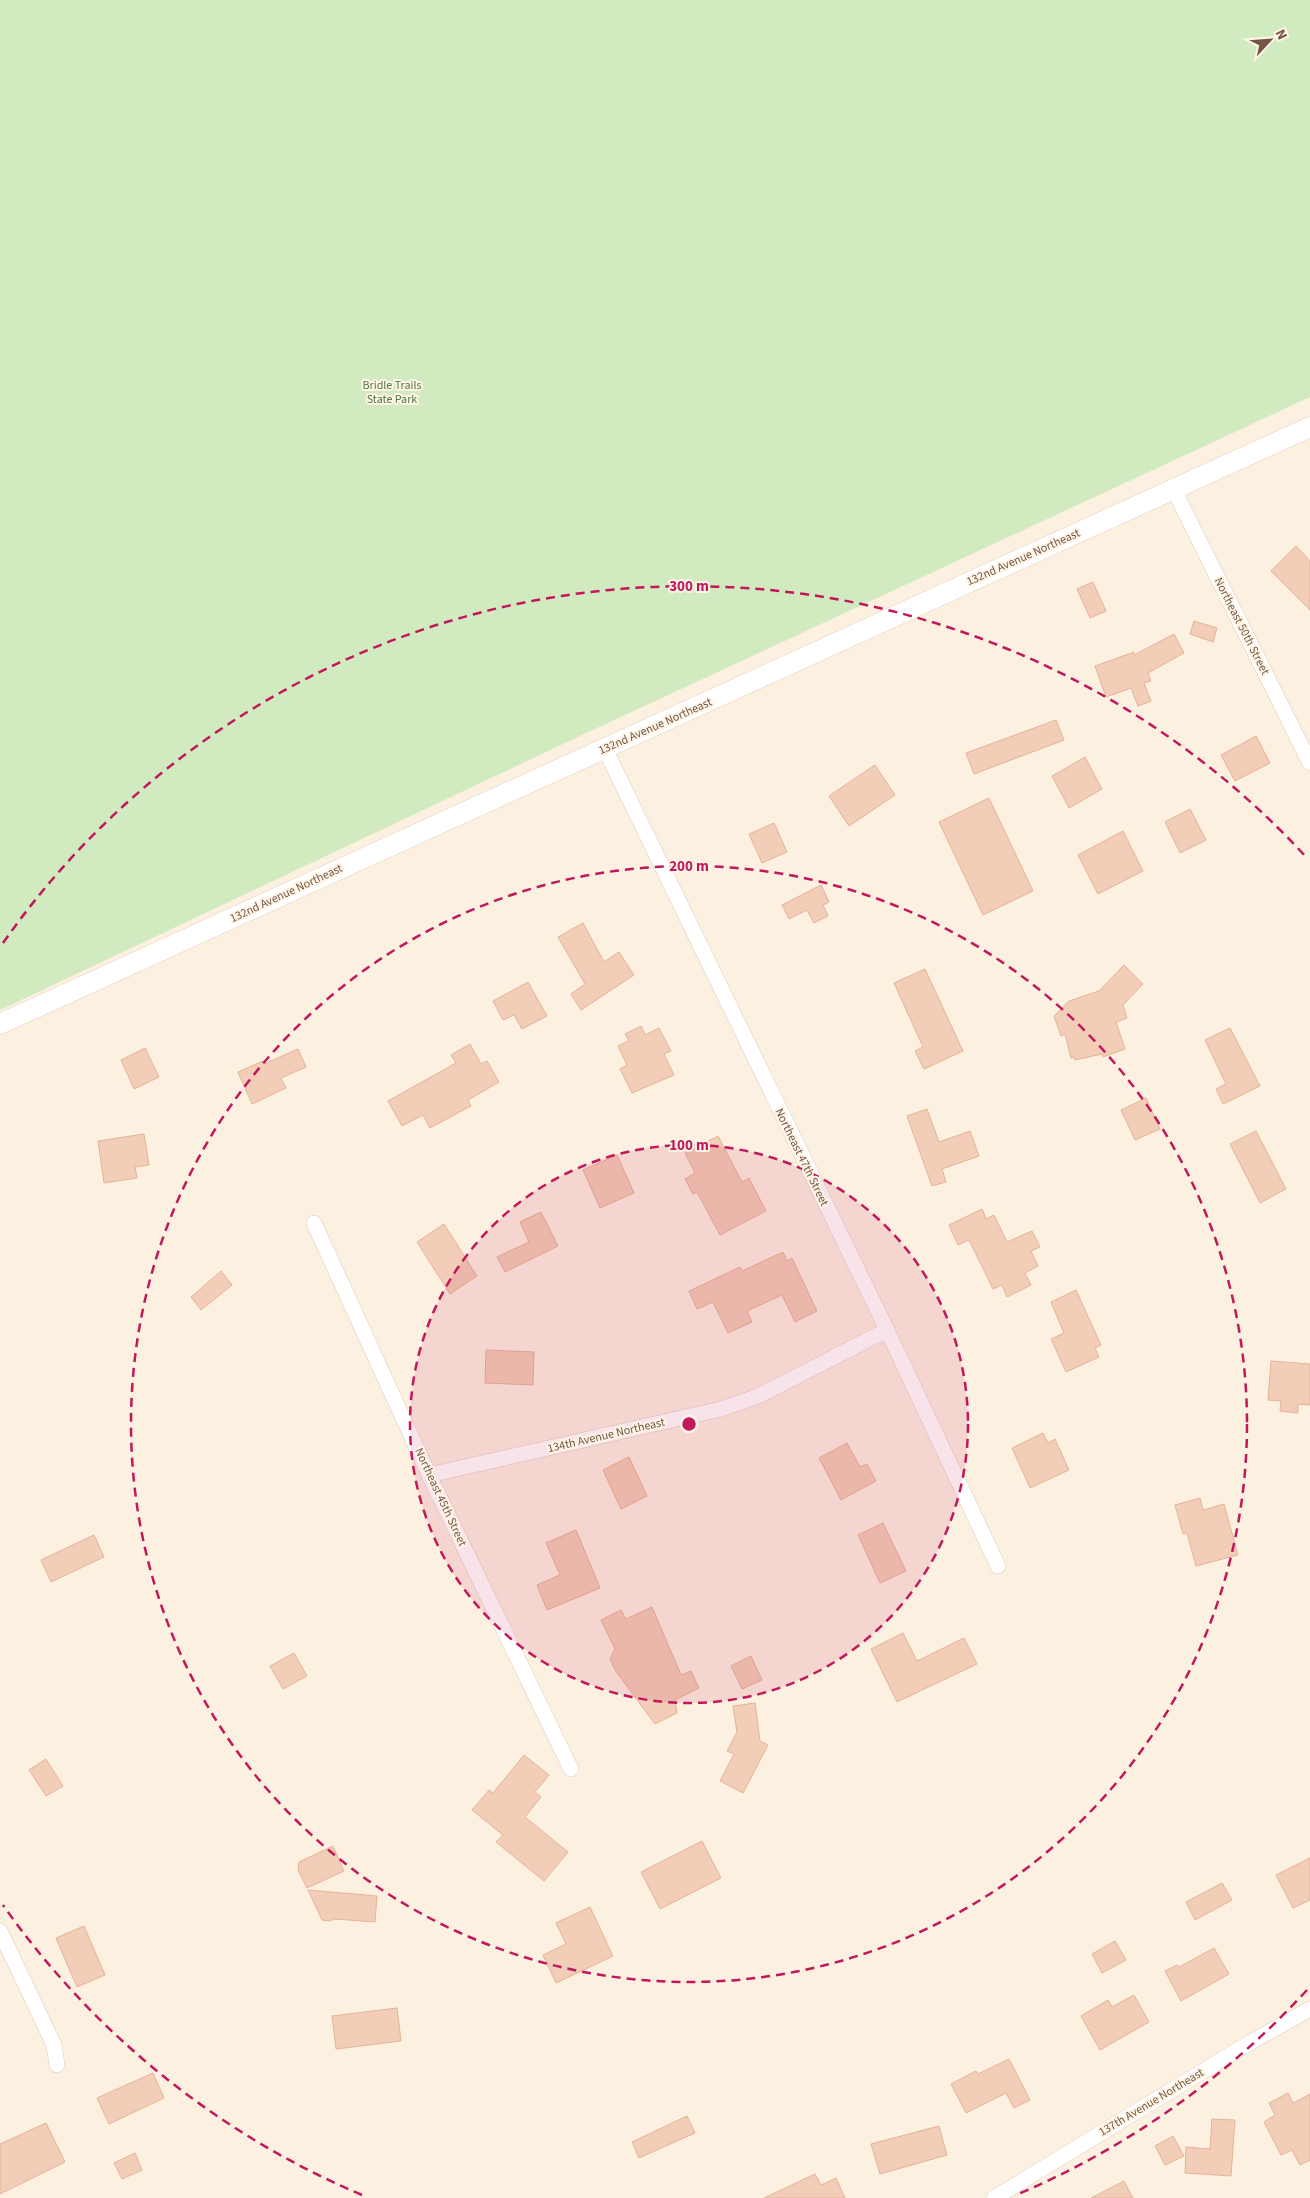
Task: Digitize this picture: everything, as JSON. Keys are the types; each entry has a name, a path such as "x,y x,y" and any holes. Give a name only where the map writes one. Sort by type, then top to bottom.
{"street":[{"name":"132nd Avenue Northeast","path":"0,1024 1310,427"},
{"name":"Northeast 50th Street","path":"1174,490 1310,763"},
{"name":"Northeast 47th Street","path":"605,749 998,1566"},
{"name":"Northeast 45th Street","path":"314,1224 430,1475 571,1769"},
{"name":"134th Avenue Northeast","path":"430,1475 721,1409 758,1396 886,1330"},
{"path":"0,1931 54,2045 57,2065"},
{"name":"137th Avenue Northeast","path":"994,2198 1243,2047 1310,2009"}],"green space":[{"name":"Bridle Trails State Park","path":"0,0 1310,0 1310,397 582,735 0,1010"}],"building":[{"path":"1296,546 1310,561 1310,610 1271,571"},
{"path":"1093,582 1106,611 1090,618 1077,589"},
{"path":"1194,621 1217,628 1213,642 1190,634"},
{"path":"1174,634 1184,653 1148,673 1151,681 1144,683 1151,701 1138,706 1131,688 1106,697 1095,666 1134,652 1134,655"},
{"path":"1056,720 1064,740 974,774 966,753"},
{"path":"1256,736 1270,763 1235,781 1221,755"},
{"path":"1085,757 1102,789 1069,808 1052,776"},
{"path":"875,765 895,795 849,826 829,796"},
{"path":"989,798 1033,891 983,915 939,822"},
{"path":"1190,809 1206,840 1180,853 1165,822"},
{"path":"774,823 787,852 762,863 749,834"},
{"path":"1123,831 1143,871 1098,894 1078,855"},
{"path":"821,885 829,902 823,905 828,916 814,923 807,910 789,919 782,905"},
{"path":"583,923 604,962 619,952 634,975 581,1010 571,994 585,984 558,937"},
{"path":"1124,965 1143,984 1123,1005 1127,1018 1116,1022 1125,1049 1103,1057 1102,1054 1075,1060 1074,1057 1071,1058 1065,1034 1061,1036 1054,1016 1069,1001 1099,991"},
{"path":"925,969 963,1051 924,1069 915,1051 923,1047 894,983"},
{"path":"528,982 547,1016 522,1029 514,1015 503,1020 493,1001"},
{"path":"641,1026 645,1035 659,1028 671,1051 664,1054 674,1075 632,1093 620,1069 627,1065 618,1046 629,1041 625,1034"},
{"path":"1230,1028 1260,1086 1223,1104 1216,1089 1226,1084 1205,1040"},
{"path":"470,1044 481,1064 487,1061 499,1082 468,1100 471,1106 430,1128 423,1115 402,1126 388,1101 456,1063 451,1055"},
{"path":"145,1048 159,1077 134,1089 121,1060"},
{"path":"298,1049 306,1067 281,1078 286,1088 252,1104 238,1072 263,1061 264,1064"},
{"path":"1146,1098 1160,1129 1135,1140 1121,1110"},
{"path":"927,1109 939,1142 970,1131 979,1156 942,1169 946,1182 932,1186 907,1116"},
{"path":"1256,1131 1286,1189 1260,1203 1230,1144"},
{"path":"144,1134 149,1165 135,1167 137,1178 104,1183 98,1141"},
{"path":"718,1136 742,1182 749,1178 766,1211 720,1235 697,1192 693,1194 685,1179 695,1173 685,1153"},
{"path":"617,1155 634,1193 600,1208 583,1170"},
{"path":"982,1209 986,1219 994,1215 1007,1242 1032,1231 1040,1247 1031,1251 1038,1266 1025,1273 1031,1285 1007,1297 1002,1285 993,1289 969,1240 958,1245 949,1225"},
{"path":"541,1212 558,1246 505,1272 497,1257 529,1242 520,1222"},
{"path":"444,1224 477,1276 450,1294 417,1242"},
{"path":"783,1252 787,1261 792,1258 817,1311 795,1322 782,1295 747,1311 752,1322 728,1333 713,1302 697,1309 689,1291 740,1267 742,1271"},
{"path":"221,1271 232,1285 201,1310 191,1297"},
{"path":"1076,1290 1101,1345 1095,1348 1099,1357 1066,1372 1051,1339 1064,1333 1051,1302"},
{"path":"486,1350 534,1352 533,1385 485,1383"},
{"path":"1271,1361 1310,1364 1310,1405 1298,1404 1298,1413 1280,1411 1281,1401 1268,1400"},
{"path":"1043,1433 1048,1443 1055,1439 1069,1470 1030,1488 1012,1448"},
{"path":"847,1443 860,1467 867,1464 876,1481 841,1500 819,1458"},
{"path":"629,1457 647,1496 621,1509 603,1470"},
{"path":"1200,1498 1203,1510 1224,1504 1238,1555 1196,1566 1187,1533 1183,1534 1175,1505"},
{"path":"883,1523 906,1571 880,1583 858,1535"},
{"path":"576,1530 600,1588 547,1610 537,1585 560,1575 546,1543"},
{"path":"94,1535 104,1557 51,1582 41,1560"},
{"path":"652,1607 681,1675 691,1671 699,1688 675,1700 677,1713 655,1724 615,1670 610,1659 615,1649 601,1620 621,1610 626,1619"},
{"path":"903,1633 917,1661 964,1638 977,1664 897,1702 871,1649"},
{"path":"294,1653 307,1676 283,1689 270,1666"},
{"path":"751,1656 762,1680 742,1689 731,1666"},
{"path":"755,1703 760,1741 768,1745 743,1793 720,1781 734,1754 727,1751 737,1732 733,1706"},
{"path":"524,1755 549,1775 535,1792 541,1797 525,1817 568,1852 544,1881 496,1842 503,1835 472,1810 489,1790 493,1793"},
{"path":"46,1759 63,1786 46,1796 29,1770"},
{"path":"702,1841 721,1878 660,1909 641,1872"},
{"path":"333,1846 344,1871 307,1888 298,1870 299,1862"},
{"path":"1310,1858 1310,1900 1293,1908 1276,1875"},
{"path":"1222,1883 1232,1900 1195,1920 1186,1902"},
{"path":"308,1890 377,1896 375,1922 322,1920"},
{"path":"590,1907 613,1956 556,1983 543,1955 566,1944 556,1923"},
{"path":"84,1926 105,1975 77,1987 56,1938"},
{"path":"1115,1941 1126,1960 1102,1973 1092,1954"},
{"path":"1214,1948 1229,1974 1181,2001 1165,1971 1177,1965 1179,1967"},
{"path":"1134,1995 1149,2022 1100,2050 1081,2016 1108,2000 1112,2007"},
{"path":"397,2008 401,2041 336,2049 332,2016"},
{"path":"1009,2059 1030,2100 1014,2108 1006,2093 966,2113 951,2084 976,2071 978,2074"},
{"path":"153,2073 164,2098 109,2124 97,2098"},
{"path":"1288,2093 1293,2103 1310,2094 1310,2160 1300,2165 1292,2150 1281,2155 1264,2122 1275,2115 1269,2103"},
{"path":"687,2116 695,2133 639,2158 632,2142"},
{"path":"1212,2119 1235,2120 1231,2176 1185,2173 1186,2147 1210,2149"},
{"path":"46,2123 65,2162 0,2194 0,2144"},
{"path":"939,2126 947,2155 880,2174 871,2144"},
{"path":"1173,2136 1184,2156 1165,2165 1155,2146"},
{"path":"135,2153 142,2170 122,2179 114,2163"},
{"path":"815,2174 821,2185 836,2178 845,2198 764,2198"},
{"path":"1124,2181 1133,2198 1091,2198"}]}
